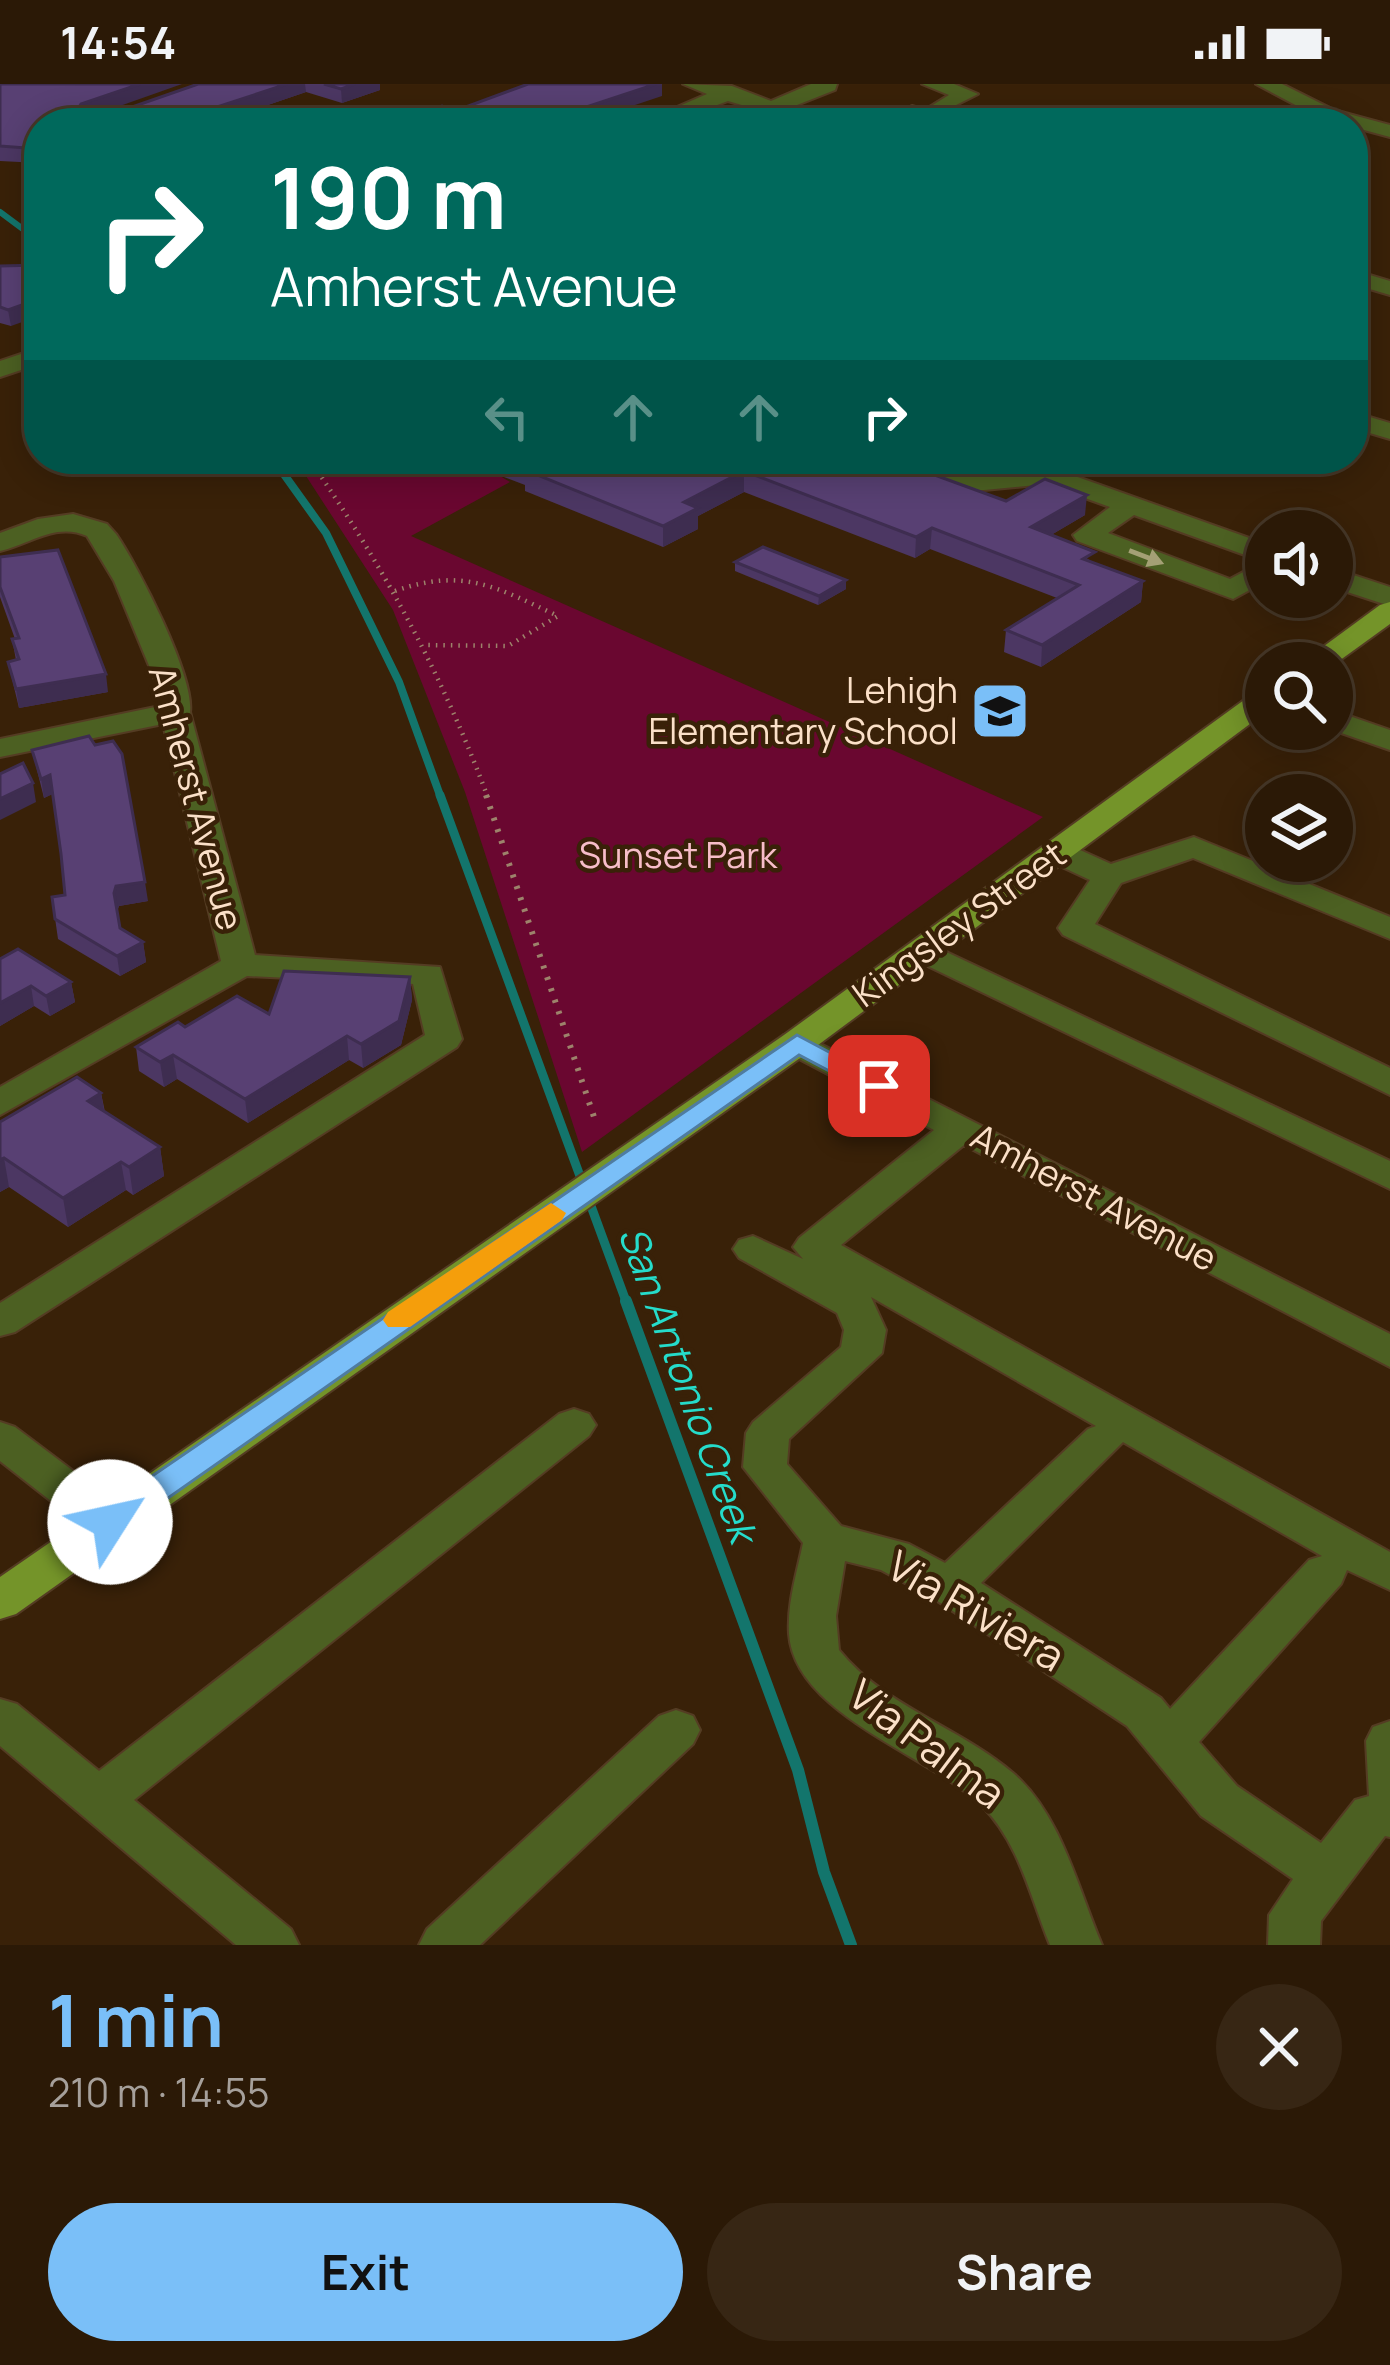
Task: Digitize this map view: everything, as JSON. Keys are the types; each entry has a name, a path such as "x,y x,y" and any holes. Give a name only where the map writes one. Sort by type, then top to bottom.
{"main road":[{"path":"1346,642 1386,614"},
{"name":"Kingsley Street","path":"0,1600 797,1043 1245,713"}],"street":[{"path":"693,84 776,108"},
{"path":"689,108 752,84"},
{"path":"773,107 828,86 821,84"},
{"path":"932,84 968,94 938,108"},
{"path":"1266,84 1315,108"},
{"path":"922,474 952,485 1051,476"},
{"path":"1045,474 1245,546"},
{"path":"1131,505 1087,535 1233,590 1245,582"},
{"name":"Amherst Avenue","path":"0,543 47,523 70,522 99,531 116,555 177,697 175,712 240,965"},
{"path":"1353,591 1386,614"},
{"path":"0,748 175,712"},
{"path":"1353,726 1390,741"},
{"path":"1390,929 1195,847 1109,876 1075,928 1390,1083"},
{"path":"1057,852 1109,876"},
{"path":"923,950 1390,1176"},
{"path":"0,1103 240,965 428,974 444,1039 0,1322"},
{"name":"Amherst Avenue","path":"797,1043 1390,1352"},
{"path":"961,1128 813,1247 1390,1573"},
{"path":"753,1249 854,1304 865,1330 861,1353 768,1433 765,1467 826,1540"},
{"path":"98,1800 574,1425"},
{"path":"0,1438 110,1522"},
{"path":"949,1586 1103,1440"},
{"name":"Via Riviera","path":"826,1540 893,1556 949,1586 1144,1712 1220,1801 1327,1874"},
{"name":"Via Palma","path":"826,1540 813,1624 818,1658 849,1688 971,1769 1016,1809 1076,1945"},
{"path":"1171,1740 1325,1573"},
{"path":"0,1718 273,1945"},
{"path":"445,1945 676,1730"},
{"path":"1390,1741 1390,1788"},
{"path":"1294,1945 1294,1915 1373,1815 1390,1816"}],"path":[{"path":"321,474 424,645 537,936 595,1120"},
{"path":"394,591 427,577 463,574 558,616 508,646 424,645"}],"green space":[{"name":"Sunset Park","path":"305,474 497,474 510,482 411,536 1043,817 582,1152 465,792 393,610"}],"building":[{"path":"0,84 140,84 79,108 24,108 24,148 0,146"},
{"path":"198,84 287,84 214,108 129,108"},
{"path":"528,84 656,84 583,108 463,108"},
{"path":"24,265 24,304 8,310 0,307 0,266"},
{"path":"535,474 738,474 684,502 698,508 663,526"},
{"path":"752,474 932,474 1006,501 1045,479 1087,495 1031,527 1095,552 1083,559 1143,581 1042,645 1006,630 1079,585 932,528 916,537"},
{"path":"763,547 846,580 819,596 735,562"},
{"path":"58,550 106,674 16,689 8,662 19,659 12,639 19,638 0,587 0,557"},
{"path":"89,736 95,745 113,741 122,754 145,882 116,886 120,928 143,942 117,956 55,919 52,897 65,895 61,854 50,775 41,779 32,750"},
{"path":"23,763 33,783 0,799 0,774"},
{"path":"18,949 71,982 46,996 31,986 0,1003 0,959"},
{"path":"284,971 410,977 399,1021 361,1044 347,1036 245,1099 173,1055 160,1062 136,1047 178,1022 185,1027 237,996 269,1014"},
{"path":"77,1077 101,1093 88,1101 160,1147 129,1167 121,1162 63,1198 4,1158 0,1160 0,1122"}],"waterway":[{"name":"San Antonio Creek","path":"0,212 24,230"},
{"name":"San Antonio Creek","path":"284,474 326,533 399,682 441,798"},
{"name":"San Antonio Creek","path":"440,795 627,1304"},
{"name":"San Antonio Creek","path":"626,1301 798,1770 824,1872 851,1945"}],"slow traffic":[{"path":"399,1320 551,1213"}],"place":[{"name":"Lehigh Elementary School","path":"1000,711"}],"route":[{"path":"110,1522 797,1043 879,1086"}]}
